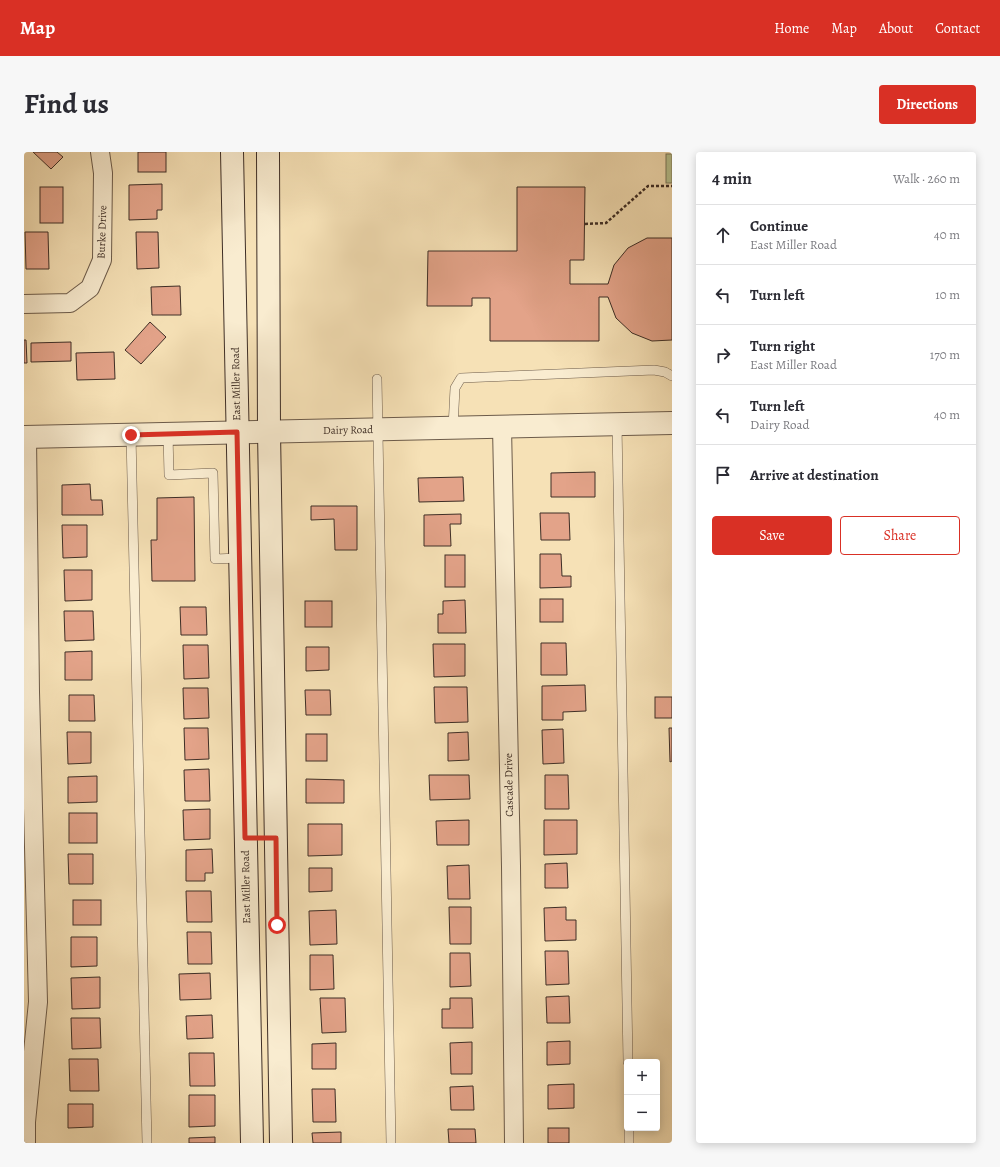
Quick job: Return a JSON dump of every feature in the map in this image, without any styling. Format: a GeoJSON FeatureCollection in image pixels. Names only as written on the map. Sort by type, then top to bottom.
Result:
{"type":"FeatureCollection","features":[{"type":"Feature","properties":{"kind":"main road","name":"East Miller Road"},"geometry":{"type":"LineString","coordinates":[[232,152],[252,1143]]}},
{"type":"Feature","properties":{"kind":"main road"},"geometry":{"type":"LineString","coordinates":[[268,152],[268,432],[281,1143]]}},
{"type":"Feature","properties":{"kind":"main road","name":"Dairy Road"},"geometry":{"type":"LineString","coordinates":[[25,437],[672,423]]}},
{"type":"Feature","properties":{"kind":"main road"},"geometry":{"type":"LineString","coordinates":[[245,838],[276,838]]}},
{"type":"Feature","properties":{"kind":"street","name":"Burke Drive"},"geometry":{"type":"LineString","coordinates":[[24,304],[70,303],[90,288],[102,260],[103,173],[100,152]]}},
{"type":"Feature","properties":{"kind":"street","name":"Cascade Drive"},"geometry":{"type":"LineString","coordinates":[[502,427],[511,858],[514,1143]]}},
{"type":"Feature","properties":{"kind":"street"},"geometry":{"type":"LineString","coordinates":[[25,437],[38,1002],[26,1122],[26,1143]]}},
{"type":"Feature","properties":{"kind":"lane"},"geometry":{"type":"LineString","coordinates":[[453,428],[455,388],[461,378],[654,370],[666,372],[672,376]]}},
{"type":"Feature","properties":{"kind":"lane"},"geometry":{"type":"LineString","coordinates":[[378,380],[391,1143]]}},
{"type":"Feature","properties":{"kind":"lane"},"geometry":{"type":"LineString","coordinates":[[617,424],[628,1059]]}},
{"type":"Feature","properties":{"kind":"lane"},"geometry":{"type":"LineString","coordinates":[[168,434],[169,475],[213,473],[215,559],[239,558]]}},
{"type":"Feature","properties":{"kind":"lane"},"geometry":{"type":"LineString","coordinates":[[131,435],[147,1143]]}},
{"type":"Feature","properties":{"kind":"lane"},"geometry":{"type":"LineString","coordinates":[[629,1131],[629,1143]]}},
{"type":"Feature","properties":{"kind":"path"},"geometry":{"type":"LineString","coordinates":[[585,224],[606,223],[648,186],[672,186]]}},
{"type":"Feature","properties":{"kind":"green space"},"geometry":{"type":"Polygon","coordinates":[[[666,154],[672,154],[672,183],[666,183],[666,154]]]}},
{"type":"Feature","properties":{"kind":"building"},"geometry":{"type":"Polygon","coordinates":[[[33,152],[57,152],[63,157],[51,169],[33,152]]]}},
{"type":"Feature","properties":{"kind":"building"},"geometry":{"type":"Polygon","coordinates":[[[138,152],[166,152],[166,172],[138,172],[138,152]]]}},
{"type":"Feature","properties":{"kind":"building"},"geometry":{"type":"Polygon","coordinates":[[[162,184],[162,210],[157,210],[157,219],[129,220],[129,185],[162,184]]]}},
{"type":"Feature","properties":{"kind":"building"},"geometry":{"type":"Polygon","coordinates":[[[40,187],[63,187],[63,223],[40,223],[40,187]]]}},
{"type":"Feature","properties":{"kind":"building"},"geometry":{"type":"Polygon","coordinates":[[[517,187],[585,187],[584,260],[570,260],[570,284],[608,284],[614,265],[628,248],[647,238],[672,238],[672,340],[652,341],[632,333],[616,318],[608,297],[599,297],[599,341],[490,341],[490,298],[472,298],[472,306],[427,306],[428,251],[517,251],[517,187]]]}},
{"type":"Feature","properties":{"kind":"building"},"geometry":{"type":"Polygon","coordinates":[[[25,232],[48,232],[49,269],[26,269],[25,232]]]}},
{"type":"Feature","properties":{"kind":"building"},"geometry":{"type":"Polygon","coordinates":[[[136,232],[158,232],[159,268],[137,269],[136,232]]]}},
{"type":"Feature","properties":{"kind":"building"},"geometry":{"type":"Polygon","coordinates":[[[180,286],[181,315],[152,315],[151,287],[180,286]]]}},
{"type":"Feature","properties":{"kind":"building"},"geometry":{"type":"Polygon","coordinates":[[[150,322],[166,337],[141,364],[125,350],[150,322]]]}},
{"type":"Feature","properties":{"kind":"building"},"geometry":{"type":"Polygon","coordinates":[[[24,340],[26,340],[27,363],[24,363],[24,340]]]}},
{"type":"Feature","properties":{"kind":"building"},"geometry":{"type":"Polygon","coordinates":[[[71,342],[71,361],[31,362],[31,343],[71,342]]]}},
{"type":"Feature","properties":{"kind":"building"},"geometry":{"type":"Polygon","coordinates":[[[114,352],[115,379],[77,380],[76,353],[114,352]]]}},
{"type":"Feature","properties":{"kind":"building"},"geometry":{"type":"Polygon","coordinates":[[[595,472],[595,497],[551,497],[551,473],[595,472]]]}},
{"type":"Feature","properties":{"kind":"building"},"geometry":{"type":"Polygon","coordinates":[[[463,477],[464,501],[419,502],[418,478],[463,477]]]}},
{"type":"Feature","properties":{"kind":"building"},"geometry":{"type":"Polygon","coordinates":[[[90,484],[91,500],[102,500],[103,515],[62,515],[62,485],[90,484]]]}},
{"type":"Feature","properties":{"kind":"building"},"geometry":{"type":"Polygon","coordinates":[[[194,497],[195,581],[152,581],[151,540],[157,540],[157,498],[194,497]]]}},
{"type":"Feature","properties":{"kind":"building"},"geometry":{"type":"Polygon","coordinates":[[[311,506],[357,506],[357,550],[335,550],[334,519],[311,520],[311,506]]]}},
{"type":"Feature","properties":{"kind":"building"},"geometry":{"type":"Polygon","coordinates":[[[540,513],[569,513],[570,540],[541,540],[540,513]]]}},
{"type":"Feature","properties":{"kind":"building"},"geometry":{"type":"Polygon","coordinates":[[[461,514],[461,524],[450,524],[451,546],[424,546],[424,515],[461,514]]]}},
{"type":"Feature","properties":{"kind":"building"},"geometry":{"type":"Polygon","coordinates":[[[62,525],[87,525],[87,557],[63,558],[62,525]]]}},
{"type":"Feature","properties":{"kind":"building"},"geometry":{"type":"Polygon","coordinates":[[[540,554],[561,554],[562,576],[571,576],[571,587],[540,588],[540,554]]]}},
{"type":"Feature","properties":{"kind":"building"},"geometry":{"type":"Polygon","coordinates":[[[445,555],[465,555],[465,587],[445,587],[445,555]]]}},
{"type":"Feature","properties":{"kind":"building"},"geometry":{"type":"Polygon","coordinates":[[[64,570],[92,570],[92,600],[65,601],[64,570]]]}},
{"type":"Feature","properties":{"kind":"building"},"geometry":{"type":"Polygon","coordinates":[[[540,599],[563,599],[563,622],[540,622],[540,599]]]}},
{"type":"Feature","properties":{"kind":"building"},"geometry":{"type":"Polygon","coordinates":[[[465,600],[466,633],[438,633],[438,614],[443,614],[443,601],[465,600]]]}},
{"type":"Feature","properties":{"kind":"building"},"geometry":{"type":"Polygon","coordinates":[[[305,601],[332,601],[332,627],[305,627],[305,601]]]}},
{"type":"Feature","properties":{"kind":"building"},"geometry":{"type":"Polygon","coordinates":[[[180,607],[206,607],[207,635],[181,635],[180,607]]]}},
{"type":"Feature","properties":{"kind":"building"},"geometry":{"type":"Polygon","coordinates":[[[64,611],[93,611],[94,640],[65,641],[64,611]]]}},
{"type":"Feature","properties":{"kind":"building"},"geometry":{"type":"Polygon","coordinates":[[[541,643],[566,643],[567,675],[541,675],[541,643]]]}},
{"type":"Feature","properties":{"kind":"building"},"geometry":{"type":"Polygon","coordinates":[[[433,644],[465,644],[465,676],[434,677],[433,644]]]}},
{"type":"Feature","properties":{"kind":"building"},"geometry":{"type":"Polygon","coordinates":[[[183,645],[208,645],[209,678],[184,679],[183,645]]]}},
{"type":"Feature","properties":{"kind":"building"},"geometry":{"type":"Polygon","coordinates":[[[306,647],[329,647],[329,670],[306,671],[306,647]]]}},
{"type":"Feature","properties":{"kind":"building"},"geometry":{"type":"Polygon","coordinates":[[[92,651],[92,680],[65,680],[65,652],[92,651]]]}},
{"type":"Feature","properties":{"kind":"building"},"geometry":{"type":"Polygon","coordinates":[[[585,685],[586,711],[563,712],[563,720],[542,720],[542,686],[585,685]]]}},
{"type":"Feature","properties":{"kind":"building"},"geometry":{"type":"Polygon","coordinates":[[[434,687],[467,687],[468,722],[435,723],[434,687]]]}},
{"type":"Feature","properties":{"kind":"building"},"geometry":{"type":"Polygon","coordinates":[[[183,688],[208,688],[209,718],[184,719],[183,688]]]}},
{"type":"Feature","properties":{"kind":"building"},"geometry":{"type":"Polygon","coordinates":[[[305,690],[330,690],[331,715],[306,715],[305,690]]]}},
{"type":"Feature","properties":{"kind":"building"},"geometry":{"type":"Polygon","coordinates":[[[69,695],[94,695],[95,721],[69,721],[69,695]]]}},
{"type":"Feature","properties":{"kind":"building"},"geometry":{"type":"Polygon","coordinates":[[[655,697],[672,697],[672,718],[655,718],[655,697]]]}},
{"type":"Feature","properties":{"kind":"building"},"geometry":{"type":"Polygon","coordinates":[[[184,728],[208,728],[209,759],[185,760],[184,728]]]}},
{"type":"Feature","properties":{"kind":"building"},"geometry":{"type":"Polygon","coordinates":[[[669,728],[672,728],[672,761],[670,762],[669,728]]]}},
{"type":"Feature","properties":{"kind":"building"},"geometry":{"type":"Polygon","coordinates":[[[563,729],[564,763],[543,764],[542,730],[563,729]]]}},
{"type":"Feature","properties":{"kind":"building"},"geometry":{"type":"Polygon","coordinates":[[[67,732],[91,732],[91,763],[68,764],[67,732]]]}},
{"type":"Feature","properties":{"kind":"building"},"geometry":{"type":"Polygon","coordinates":[[[468,732],[469,760],[448,761],[448,733],[468,732]]]}},
{"type":"Feature","properties":{"kind":"building"},"geometry":{"type":"Polygon","coordinates":[[[306,734],[327,734],[327,761],[306,761],[306,734]]]}},
{"type":"Feature","properties":{"kind":"building"},"geometry":{"type":"Polygon","coordinates":[[[209,769],[210,801],[185,801],[184,770],[209,769]]]}},
{"type":"Feature","properties":{"kind":"building"},"geometry":{"type":"Polygon","coordinates":[[[429,775],[469,775],[470,799],[430,800],[429,775]]]}},
{"type":"Feature","properties":{"kind":"building"},"geometry":{"type":"Polygon","coordinates":[[[545,775],[568,775],[569,809],[545,809],[545,775]]]}},
{"type":"Feature","properties":{"kind":"building"},"geometry":{"type":"Polygon","coordinates":[[[97,776],[97,802],[68,803],[68,777],[97,776]]]}},
{"type":"Feature","properties":{"kind":"building"},"geometry":{"type":"Polygon","coordinates":[[[306,779],[344,780],[344,803],[306,803],[306,779]]]}},
{"type":"Feature","properties":{"kind":"building"},"geometry":{"type":"Polygon","coordinates":[[[210,809],[210,839],[184,840],[183,810],[210,809]]]}},
{"type":"Feature","properties":{"kind":"building"},"geometry":{"type":"Polygon","coordinates":[[[69,813],[97,813],[97,843],[69,843],[69,813]]]}},
{"type":"Feature","properties":{"kind":"building"},"geometry":{"type":"Polygon","coordinates":[[[469,820],[469,845],[437,845],[436,821],[469,820]]]}},
{"type":"Feature","properties":{"kind":"building"},"geometry":{"type":"Polygon","coordinates":[[[544,820],[577,820],[577,854],[544,855],[544,820]]]}},
{"type":"Feature","properties":{"kind":"building"},"geometry":{"type":"Polygon","coordinates":[[[308,824],[342,824],[342,855],[308,856],[308,824]]]}},
{"type":"Feature","properties":{"kind":"building"},"geometry":{"type":"Polygon","coordinates":[[[212,849],[213,873],[205,873],[205,881],[186,881],[186,850],[212,849]]]}},
{"type":"Feature","properties":{"kind":"building"},"geometry":{"type":"Polygon","coordinates":[[[68,854],[93,854],[93,884],[69,884],[68,854]]]}},
{"type":"Feature","properties":{"kind":"building"},"geometry":{"type":"Polygon","coordinates":[[[567,863],[568,888],[545,888],[545,864],[567,863]]]}},
{"type":"Feature","properties":{"kind":"building"},"geometry":{"type":"Polygon","coordinates":[[[469,865],[470,899],[448,899],[447,866],[469,865]]]}},
{"type":"Feature","properties":{"kind":"building"},"geometry":{"type":"Polygon","coordinates":[[[309,868],[332,868],[332,891],[309,892],[309,868]]]}},
{"type":"Feature","properties":{"kind":"building"},"geometry":{"type":"Polygon","coordinates":[[[186,891],[211,891],[212,922],[187,922],[186,891]]]}},
{"type":"Feature","properties":{"kind":"building"},"geometry":{"type":"Polygon","coordinates":[[[73,900],[101,900],[101,925],[73,925],[73,900]]]}},
{"type":"Feature","properties":{"kind":"building"},"geometry":{"type":"Polygon","coordinates":[[[449,907],[471,907],[471,944],[450,944],[449,907]]]}},
{"type":"Feature","properties":{"kind":"building"},"geometry":{"type":"Polygon","coordinates":[[[566,907],[566,920],[576,920],[576,940],[545,941],[544,908],[566,907]]]}},
{"type":"Feature","properties":{"kind":"building"},"geometry":{"type":"Polygon","coordinates":[[[336,910],[337,944],[310,945],[309,911],[336,910]]]}},
{"type":"Feature","properties":{"kind":"building"},"geometry":{"type":"Polygon","coordinates":[[[187,932],[211,932],[212,964],[188,964],[187,932]]]}},
{"type":"Feature","properties":{"kind":"building"},"geometry":{"type":"Polygon","coordinates":[[[71,937],[97,937],[97,966],[71,967],[71,937]]]}},
{"type":"Feature","properties":{"kind":"building"},"geometry":{"type":"Polygon","coordinates":[[[545,951],[568,951],[569,984],[546,985],[545,951]]]}},
{"type":"Feature","properties":{"kind":"building"},"geometry":{"type":"Polygon","coordinates":[[[450,953],[470,953],[471,986],[450,987],[450,953]]]}},
{"type":"Feature","properties":{"kind":"building"},"geometry":{"type":"Polygon","coordinates":[[[310,955],[333,955],[334,989],[310,990],[310,955]]]}},
{"type":"Feature","properties":{"kind":"building"},"geometry":{"type":"Polygon","coordinates":[[[210,973],[211,999],[180,1000],[179,974],[210,973]]]}},
{"type":"Feature","properties":{"kind":"building"},"geometry":{"type":"Polygon","coordinates":[[[100,977],[100,1008],[72,1009],[71,978],[100,977]]]}},
{"type":"Feature","properties":{"kind":"building"},"geometry":{"type":"Polygon","coordinates":[[[569,996],[570,1023],[547,1023],[546,997],[569,996]]]}},
{"type":"Feature","properties":{"kind":"building"},"geometry":{"type":"Polygon","coordinates":[[[320,998],[345,998],[346,1032],[322,1033],[320,998]]]}},
{"type":"Feature","properties":{"kind":"building"},"geometry":{"type":"Polygon","coordinates":[[[450,998],[472,998],[473,1028],[442,1028],[442,1009],[450,1009],[450,998]]]}},
{"type":"Feature","properties":{"kind":"building"},"geometry":{"type":"Polygon","coordinates":[[[212,1015],[213,1038],[187,1039],[186,1016],[212,1015]]]}},
{"type":"Feature","properties":{"kind":"building"},"geometry":{"type":"Polygon","coordinates":[[[71,1018],[100,1018],[101,1048],[72,1049],[71,1018]]]}},
{"type":"Feature","properties":{"kind":"building"},"geometry":{"type":"Polygon","coordinates":[[[570,1041],[570,1064],[547,1065],[547,1042],[570,1041]]]}},
{"type":"Feature","properties":{"kind":"building"},"geometry":{"type":"Polygon","coordinates":[[[472,1042],[472,1074],[451,1074],[450,1043],[472,1042]]]}},
{"type":"Feature","properties":{"kind":"building"},"geometry":{"type":"Polygon","coordinates":[[[336,1043],[336,1069],[312,1069],[312,1044],[336,1043]]]}},
{"type":"Feature","properties":{"kind":"building"},"geometry":{"type":"Polygon","coordinates":[[[189,1053],[214,1053],[215,1086],[190,1086],[189,1053]]]}},
{"type":"Feature","properties":{"kind":"building"},"geometry":{"type":"Polygon","coordinates":[[[69,1059],[98,1059],[99,1091],[70,1091],[69,1059]]]}},
{"type":"Feature","properties":{"kind":"building"},"geometry":{"type":"Polygon","coordinates":[[[574,1084],[574,1108],[548,1109],[548,1085],[574,1084]]]}},
{"type":"Feature","properties":{"kind":"building"},"geometry":{"type":"Polygon","coordinates":[[[473,1086],[474,1110],[451,1110],[450,1087],[473,1086]]]}},
{"type":"Feature","properties":{"kind":"building"},"geometry":{"type":"Polygon","coordinates":[[[312,1089],[335,1089],[336,1122],[313,1122],[312,1089]]]}},
{"type":"Feature","properties":{"kind":"building"},"geometry":{"type":"Polygon","coordinates":[[[189,1095],[215,1095],[215,1126],[189,1127],[189,1095]]]}},
{"type":"Feature","properties":{"kind":"building"},"geometry":{"type":"Polygon","coordinates":[[[68,1104],[93,1104],[93,1127],[68,1128],[68,1104]]]}},
{"type":"Feature","properties":{"kind":"building"},"geometry":{"type":"Polygon","coordinates":[[[548,1128],[569,1128],[569,1143],[548,1143],[548,1128]]]}},
{"type":"Feature","properties":{"kind":"building"},"geometry":{"type":"Polygon","coordinates":[[[448,1129],[475,1129],[476,1143],[449,1143],[448,1129]]]}},
{"type":"Feature","properties":{"kind":"building"},"geometry":{"type":"Polygon","coordinates":[[[341,1132],[341,1143],[313,1143],[312,1133],[341,1132]]]}},
{"type":"Feature","properties":{"kind":"building"},"geometry":{"type":"Polygon","coordinates":[[[215,1137],[215,1143],[189,1143],[189,1138],[215,1137]]]}},
{"type":"Feature","properties":{"kind":"route"},"geometry":{"type":"LineString","coordinates":[[131,435],[237,432],[245,838],[276,838],[277,925]]}}]}
